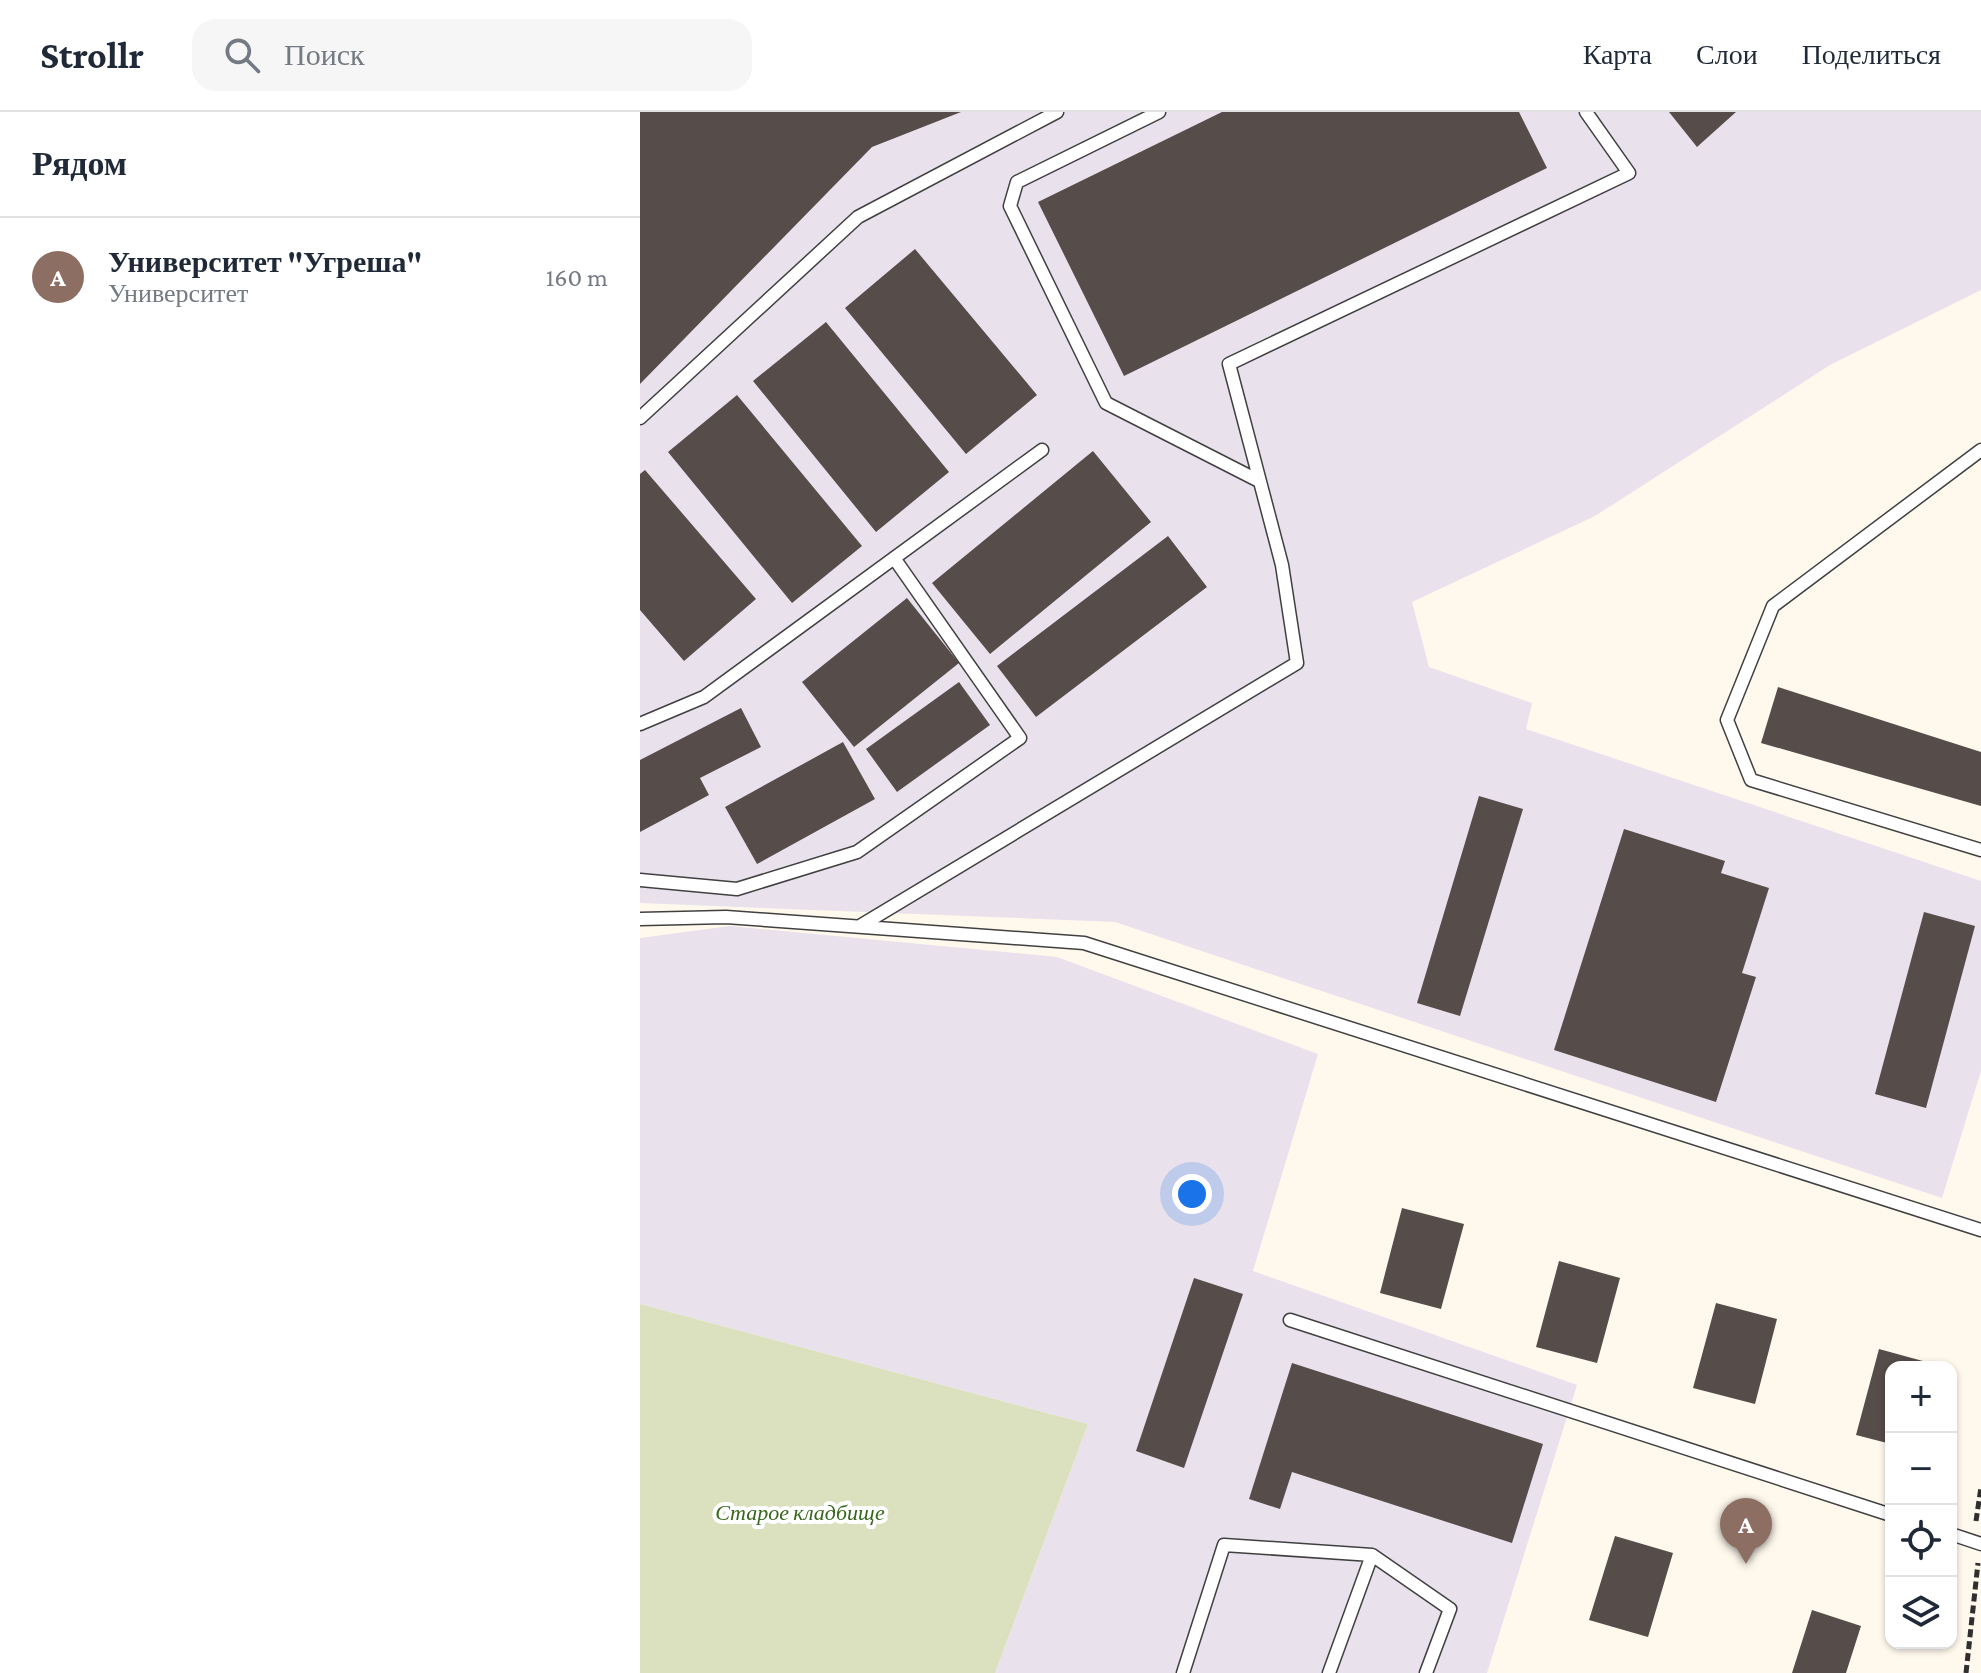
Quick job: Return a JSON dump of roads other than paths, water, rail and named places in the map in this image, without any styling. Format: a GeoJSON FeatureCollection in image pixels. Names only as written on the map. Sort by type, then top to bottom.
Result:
{"type":"FeatureCollection","features":[{"type":"Feature","properties":{"kind":"lane"},"geometry":{"type":"LineString","coordinates":[[640,418],[858,217],[1057,112]]}},
{"type":"Feature","properties":{"kind":"lane"},"geometry":{"type":"LineString","coordinates":[[1159,112],[1017,182],[1010,206],[1106,403],[1259,481]]}},
{"type":"Feature","properties":{"kind":"lane"},"geometry":{"type":"LineString","coordinates":[[860,926],[1297,663],[1282,565],[1229,364],[1629,173],[1586,112]]}},
{"type":"Feature","properties":{"kind":"lane"},"geometry":{"type":"LineString","coordinates":[[640,724],[704,697],[1042,450]]}},
{"type":"Feature","properties":{"kind":"lane"},"geometry":{"type":"LineString","coordinates":[[1981,450],[1773,606],[1727,720],[1751,780],[1981,850]]}},
{"type":"Feature","properties":{"kind":"lane"},"geometry":{"type":"LineString","coordinates":[[640,880],[737,889],[857,852],[1020,738],[894,558]]}},
{"type":"Feature","properties":{"kind":"lane"},"geometry":{"type":"LineString","coordinates":[[640,919],[726,917],[1084,943],[1981,1230]]}},
{"type":"Feature","properties":{"kind":"lane"},"geometry":{"type":"LineString","coordinates":[[1290,1320],[1885,1513]]}},
{"type":"Feature","properties":{"kind":"lane"},"geometry":{"type":"LineString","coordinates":[[1957,1536],[1980,1544]]}},
{"type":"Feature","properties":{"kind":"lane"},"geometry":{"type":"LineString","coordinates":[[1183,1673],[1224,1545],[1372,1555],[1450,1609],[1426,1673]]}},
{"type":"Feature","properties":{"kind":"lane"},"geometry":{"type":"LineString","coordinates":[[1329,1673],[1372,1555]]}},
{"type":"Feature","properties":{"kind":"place","name":"Университет \"Угреша\""},"geometry":{"type":"Point","coordinates":[1746,1564]}},
{"type":"Feature","properties":{"kind":"park label","name":"Старое кладбище"},"geometry":{"type":"Point","coordinates":[800,1512]}}]}
